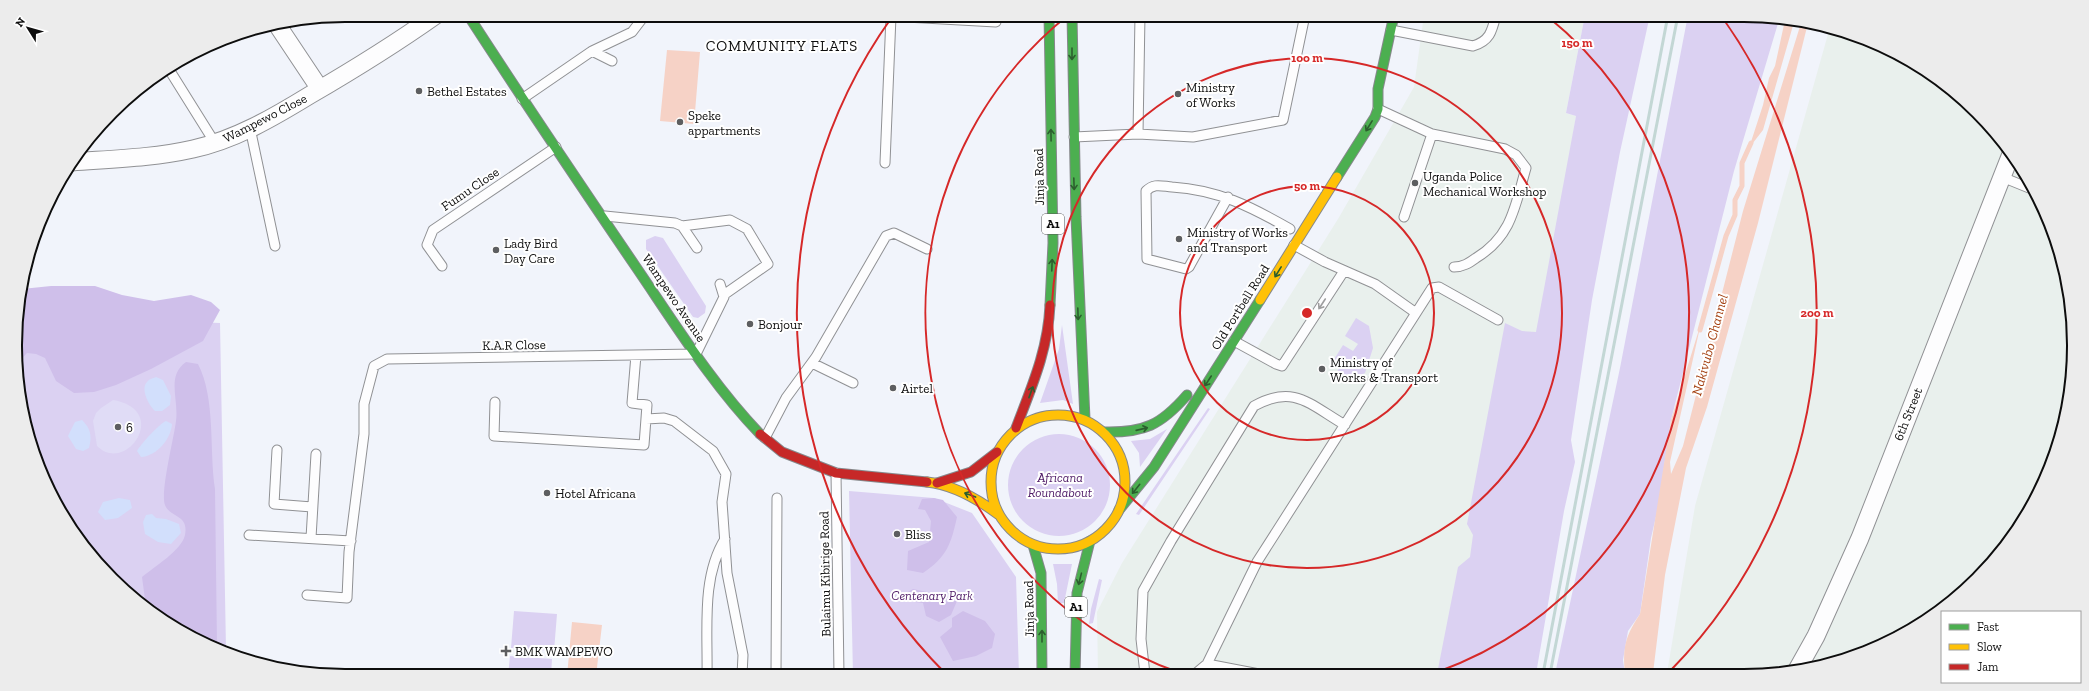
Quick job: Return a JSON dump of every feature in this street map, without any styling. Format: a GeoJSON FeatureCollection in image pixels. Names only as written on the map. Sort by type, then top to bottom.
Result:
{"type":"FeatureCollection","features":[{"type":"Feature","properties":{"kind":"main road","name":"Wampewo Avenue"},"geometry":{"type":"LineString","coordinates":[[472,22],[522,99],[696,354],[742,415],[782,452],[836,473],[937,484]]}},
{"type":"Feature","properties":{"kind":"main road","name":"Jinja Road"},"geometry":{"type":"LineString","coordinates":[[1016,428],[1042,360],[1049,327],[1053,243],[1049,22]]}},
{"type":"Feature","properties":{"kind":"main road","name":"A1"},"geometry":{"type":"LineString","coordinates":[[1072,22],[1072,137],[1079,329],[1085,419]]}},
{"type":"Feature","properties":{"kind":"main road"},"geometry":{"type":"LineString","coordinates":[[1378,109],[1378,89],[1393,22]]}},
{"type":"Feature","properties":{"kind":"main road"},"geometry":{"type":"LineString","coordinates":[[1370,102],[1378,89]]}},
{"type":"Feature","properties":{"kind":"main road","name":"Old Portbell Road"},"geometry":{"type":"LineString","coordinates":[[1119,510],[1154,467],[1378,109]]}},
{"type":"Feature","properties":{"kind":"main road"},"geometry":{"type":"LineString","coordinates":[[1104,432],[1125,432],[1151,427],[1169,416],[1191,388]]}},
{"type":"Feature","properties":{"kind":"main road","name":"A1"},"geometry":{"type":"LineString","coordinates":[[1061,414],[1085,419],[1104,432],[1117,448],[1124,468],[1125,489],[1119,510],[1107,528],[1090,541],[1071,548],[1058,549],[1033,545],[1013,533],[999,515],[991,494],[991,472],[997,452],[1016,428],[1037,417],[1061,414]]}},
{"type":"Feature","properties":{"kind":"main road"},"geometry":{"type":"LineString","coordinates":[[937,484],[971,472],[997,452]]}},
{"type":"Feature","properties":{"kind":"main road"},"geometry":{"type":"LineString","coordinates":[[937,484],[977,498],[999,515]]}},
{"type":"Feature","properties":{"kind":"main road","name":"A1"},"geometry":{"type":"LineString","coordinates":[[1075,669],[1077,593],[1090,541]]}},
{"type":"Feature","properties":{"kind":"main road","name":"Jinja Road"},"geometry":{"type":"LineString","coordinates":[[1033,545],[1041,573],[1042,669]]}},
{"type":"Feature","properties":{"kind":"street","name":"Wampewo Close"},"geometry":{"type":"LineString","coordinates":[[83,158],[156,156],[194,149],[229,138],[320,89],[425,22]]}},
{"type":"Feature","properties":{"kind":"street"},"geometry":{"type":"LineString","coordinates":[[280,29],[320,89]]}},
{"type":"Feature","properties":{"kind":"street","name":"6th Street"},"geometry":{"type":"LineString","coordinates":[[1800,664],[1816,636],[1860,538],[2008,161]]}},
{"type":"Feature","properties":{"kind":"lane"},"geometry":{"type":"LineString","coordinates":[[522,99],[592,51],[632,32],[640,22]]}},
{"type":"Feature","properties":{"kind":"lane"},"geometry":{"type":"LineString","coordinates":[[885,163],[891,22]]}},
{"type":"Feature","properties":{"kind":"lane"},"geometry":{"type":"LineString","coordinates":[[1138,134],[1140,22]]}},
{"type":"Feature","properties":{"kind":"lane"},"geometry":{"type":"LineString","coordinates":[[1072,137],[1138,134],[1193,137],[1283,120],[1304,22]]}},
{"type":"Feature","properties":{"kind":"lane"},"geometry":{"type":"LineString","coordinates":[[1391,30],[1473,46],[1482,43],[1489,37],[1494,22]]}},
{"type":"Feature","properties":{"kind":"lane"},"geometry":{"type":"LineString","coordinates":[[592,51],[612,61]]}},
{"type":"Feature","properties":{"kind":"lane"},"geometry":{"type":"LineString","coordinates":[[171,73],[215,143]]}},
{"type":"Feature","properties":{"kind":"lane"},"geometry":{"type":"LineString","coordinates":[[1378,109],[1432,134],[1505,149],[1516,155],[1526,168],[1510,224],[1491,249],[1461,267],[1454,267]]}},
{"type":"Feature","properties":{"kind":"lane"},"geometry":{"type":"LineString","coordinates":[[250,128],[275,246]]}},
{"type":"Feature","properties":{"kind":"lane"},"geometry":{"type":"LineString","coordinates":[[1404,217],[1432,134]]}},
{"type":"Feature","properties":{"kind":"lane","name":"Fumu Close"},"geometry":{"type":"LineString","coordinates":[[442,266],[427,245],[433,230],[556,147]]}},
{"type":"Feature","properties":{"kind":"lane"},"geometry":{"type":"LineString","coordinates":[[2002,177],[2025,187]]}},
{"type":"Feature","properties":{"kind":"lane"},"geometry":{"type":"LineString","coordinates":[[1228,197],[1189,267],[1186,269],[1147,259],[1145,195],[1146,191],[1153,185],[1197,188],[1228,197],[1290,229]]}},
{"type":"Feature","properties":{"kind":"lane"},"geometry":{"type":"LineString","coordinates":[[603,216],[675,223],[682,226],[730,220],[747,229],[768,264],[725,294],[722,304],[696,354]]}},
{"type":"Feature","properties":{"kind":"lane"},"geometry":{"type":"LineString","coordinates":[[682,226],[697,248]]}},
{"type":"Feature","properties":{"kind":"lane"},"geometry":{"type":"LineString","coordinates":[[766,438],[786,398],[812,363],[886,236],[894,233],[927,249]]}},
{"type":"Feature","properties":{"kind":"lane"},"geometry":{"type":"LineString","coordinates":[[1294,245],[1344,271],[1375,284],[1416,313]]}},
{"type":"Feature","properties":{"kind":"lane"},"geometry":{"type":"LineString","coordinates":[[1234,341],[1282,366],[1344,271]]}},
{"type":"Feature","properties":{"kind":"lane"},"geometry":{"type":"LineString","coordinates":[[720,284],[725,294]]}},
{"type":"Feature","properties":{"kind":"lane"},"geometry":{"type":"LineString","coordinates":[[1201,669],[1207,664],[1257,562],[1432,288],[1438,287],[1498,320]]}},
{"type":"Feature","properties":{"kind":"lane","name":"K.A.R Close"},"geometry":{"type":"LineString","coordinates":[[307,595],[347,598],[351,541],[364,434],[364,404],[374,366],[387,359],[696,354]]}},
{"type":"Feature","properties":{"kind":"lane"},"geometry":{"type":"LineString","coordinates":[[496,402],[494,436],[644,445],[648,405],[632,403],[636,355]]}},
{"type":"Feature","properties":{"kind":"lane"},"geometry":{"type":"LineString","coordinates":[[812,363],[853,384]]}},
{"type":"Feature","properties":{"kind":"lane"},"geometry":{"type":"LineString","coordinates":[[1144,669],[1141,639],[1143,591],[1171,541],[1254,406],[1276,396],[1294,396],[1345,425]]}},
{"type":"Feature","properties":{"kind":"lane"},"geometry":{"type":"LineString","coordinates":[[646,419],[664,418],[674,421],[713,451],[726,474],[722,502],[727,573],[743,655],[742,669]]}},
{"type":"Feature","properties":{"kind":"lane"},"geometry":{"type":"LineString","coordinates":[[277,450],[274,504],[312,507]]}},
{"type":"Feature","properties":{"kind":"lane"},"geometry":{"type":"LineString","coordinates":[[311,538],[316,454]]}},
{"type":"Feature","properties":{"kind":"lane","name":"Bulaimu Kibirige Road"},"geometry":{"type":"LineString","coordinates":[[836,473],[840,669]]}},
{"type":"Feature","properties":{"kind":"lane"},"geometry":{"type":"LineString","coordinates":[[776,498],[776,669]]}},
{"type":"Feature","properties":{"kind":"lane"},"geometry":{"type":"LineString","coordinates":[[248,534],[351,541]]}},
{"type":"Feature","properties":{"kind":"lane"},"geometry":{"type":"LineString","coordinates":[[707,669],[709,578],[716,553],[725,539]]}},
{"type":"Feature","properties":{"kind":"lane"},"geometry":{"type":"LineString","coordinates":[[1207,664],[1234,669]]}},
{"type":"Feature","properties":{"kind":"shaded area"},"geometry":{"type":"Polygon","coordinates":[[[1423,22],[1584,22],[1566,113],[1576,116],[1488,669],[1098,669],[1097,612],[1122,563],[1338,219],[1414,87],[1423,22]]]}},
{"type":"Feature","properties":{"kind":"shaded area"},"geometry":{"type":"Polygon","coordinates":[[[1828,33],[1847,39],[1887,55],[1905,65],[1957,102],[1987,132],[2012,166],[2034,202],[2050,242],[2056,262],[2061,282],[2066,324],[2067,346],[2064,388],[2061,409],[2050,449],[2034,489],[2024,507],[1987,559],[1957,589],[1923,614],[1887,636],[1847,652],[1807,663],[1744,669],[1668,669],[1695,506],[1828,33]]]}},
{"type":"Feature","properties":{"kind":"shaded area"},"geometry":{"type":"Polygon","coordinates":[[[51,286],[95,286],[122,295],[154,301],[191,295],[211,302],[220,310],[203,341],[151,369],[116,385],[94,392],[74,393],[56,381],[45,358],[36,354],[27,353],[23,358],[23,324],[27,288],[51,286]]]}},
{"type":"Feature","properties":{"kind":"shaded area"},"geometry":{"type":"Polygon","coordinates":[[[186,362],[198,364],[204,378],[210,408],[215,489],[217,642],[184,626],[145,599],[142,577],[173,552],[183,541],[185,535],[184,523],[167,509],[164,498],[164,489],[176,421],[175,381],[176,374],[186,362]]]}},
{"type":"Feature","properties":{"kind":"shaded area","name":"6"},"geometry":{"type":"Polygon","coordinates":[[[113,400],[130,406],[139,415],[141,427],[138,438],[130,447],[120,452],[108,453],[97,446],[93,421],[96,413],[113,400]]]}},
{"type":"Feature","properties":{"kind":"shaded area"},"geometry":{"type":"Polygon","coordinates":[[[934,498],[943,500],[957,517],[953,535],[943,555],[931,567],[923,573],[907,570],[908,551],[929,542],[931,521],[925,510],[918,509],[922,499],[934,498]]]}},
{"type":"Feature","properties":{"kind":"shaded area"},"geometry":{"type":"Polygon","coordinates":[[[913,589],[927,592],[939,602],[957,601],[951,615],[939,622],[926,616],[923,603],[906,601],[906,593],[913,589]]]}},
{"type":"Feature","properties":{"kind":"shaded area"},"geometry":{"type":"Polygon","coordinates":[[[963,611],[985,621],[995,634],[992,648],[976,656],[953,661],[940,637],[952,627],[952,618],[963,611]]]}},
{"type":"Feature","properties":{"kind":"green space"},"geometry":{"type":"Polygon","coordinates":[[[1584,22],[1648,22],[1620,152],[1592,300],[1571,440],[1575,462],[1564,511],[1537,669],[1438,669],[1458,567],[1470,557],[1473,535],[1467,524],[1505,323],[1522,331],[1536,332],[1576,116],[1566,113],[1584,22]]]}},
{"type":"Feature","properties":{"kind":"green space"},"geometry":{"type":"Polygon","coordinates":[[[1687,22],[1744,22],[1778,24],[1734,171],[1671,420],[1640,614],[1628,631],[1623,660],[1624,669],[1556,669],[1620,368],[1687,22]]]}},
{"type":"Feature","properties":{"kind":"green space"},"geometry":{"type":"Polygon","coordinates":[[[655,236],[663,238],[706,306],[705,313],[698,318],[693,317],[646,249],[646,240],[655,236]]]}},
{"type":"Feature","properties":{"kind":"green space"},"geometry":{"type":"Polygon","coordinates":[[[24,315],[220,323],[226,646],[202,636],[184,626],[132,589],[102,559],[77,525],[55,489],[39,449],[28,409],[22,346],[24,315]]]}},
{"type":"Feature","properties":{"kind":"green space"},"geometry":{"type":"Polygon","coordinates":[[[1356,318],[1369,326],[1373,348],[1365,373],[1351,381],[1333,379],[1341,365],[1333,361],[1343,345],[1353,351],[1358,344],[1345,336],[1356,318]]]}},
{"type":"Feature","properties":{"kind":"green space"},"geometry":{"type":"Polygon","coordinates":[[[1062,325],[1073,404],[1063,400],[1040,403],[1059,349],[1062,325]]]}},
{"type":"Feature","properties":{"kind":"green space"},"geometry":{"type":"Polygon","coordinates":[[[1208,408],[1210,409],[1139,515],[1136,514],[1208,408]]]}},
{"type":"Feature","properties":{"kind":"green space"},"geometry":{"type":"Polygon","coordinates":[[[1167,429],[1140,467],[1139,453],[1131,441],[1150,439],[1167,429]]]}},
{"type":"Feature","properties":{"kind":"green space","name":"Africana Roundabout"},"geometry":{"type":"Polygon","coordinates":[[[1059,434],[1079,438],[1095,449],[1106,465],[1110,485],[1106,505],[1095,521],[1079,532],[1059,536],[1039,532],[1023,521],[1012,505],[1008,485],[1012,465],[1023,449],[1039,438],[1059,434]]]}},
{"type":"Feature","properties":{"kind":"green space","name":"Centenary Park"},"geometry":{"type":"Polygon","coordinates":[[[849,491],[934,498],[972,513],[1016,577],[1019,669],[853,669],[849,491]]]}},
{"type":"Feature","properties":{"kind":"green space"},"geometry":{"type":"Polygon","coordinates":[[[1053,564],[1072,564],[1064,603],[1058,603],[1057,584],[1053,564]]]}},
{"type":"Feature","properties":{"kind":"green space"},"geometry":{"type":"Polygon","coordinates":[[[1099,579],[1102,580],[1093,623],[1089,624],[1091,609],[1099,579]]]}},
{"type":"Feature","properties":{"kind":"green space"},"geometry":{"type":"Polygon","coordinates":[[[514,611],[557,614],[554,651],[511,648],[514,611]]]}},
{"type":"Feature","properties":{"kind":"green space"},"geometry":{"type":"Polygon","coordinates":[[[510,656],[552,659],[551,669],[509,669],[510,656]]]}},
{"type":"Feature","properties":{"kind":"sand"},"geometry":{"type":"Polygon","coordinates":[[[156,377],[163,380],[171,396],[170,405],[162,411],[155,411],[153,409],[146,397],[144,389],[145,385],[150,379],[156,377]]]}},
{"type":"Feature","properties":{"kind":"sand"},"geometry":{"type":"Polygon","coordinates":[[[82,420],[89,430],[90,436],[89,448],[83,451],[76,449],[68,436],[75,422],[82,420]]]}},
{"type":"Feature","properties":{"kind":"sand"},"geometry":{"type":"Polygon","coordinates":[[[166,421],[172,424],[166,441],[152,454],[141,457],[137,451],[139,448],[155,430],[166,421]]]}},
{"type":"Feature","properties":{"kind":"sand"},"geometry":{"type":"Polygon","coordinates":[[[119,498],[130,500],[132,508],[118,518],[105,520],[98,512],[103,502],[119,498]]]}},
{"type":"Feature","properties":{"kind":"sand"},"geometry":{"type":"Polygon","coordinates":[[[152,514],[156,518],[166,519],[179,524],[181,533],[171,544],[158,542],[145,534],[143,522],[146,515],[152,514]]]}},
{"type":"Feature","properties":{"kind":"water"},"geometry":{"type":"Polygon","coordinates":[[[1784,25],[1793,26],[1763,130],[1749,148],[1763,105],[1769,78],[1775,66],[1784,25]]]}},
{"type":"Feature","properties":{"kind":"water","name":"Nakivubo Channel"},"geometry":{"type":"Polygon","coordinates":[[[1800,27],[1807,28],[1758,223],[1707,407],[1686,468],[1665,575],[1653,669],[1624,669],[1626,642],[1631,628],[1640,614],[1671,420],[1701,323],[1670,462],[1671,474],[1683,446],[1743,211],[1800,27]]]}},
{"type":"Feature","properties":{"kind":"water"},"geometry":{"type":"Polygon","coordinates":[[[667,50],[700,52],[694,124],[660,121],[667,50]]]}},
{"type":"Feature","properties":{"kind":"water"},"geometry":{"type":"Polygon","coordinates":[[[572,622],[602,625],[597,669],[568,669],[572,622]]]}},
{"type":"Feature","properties":{"kind":"waterway","name":"Nakivubo Channel"},"geometry":{"type":"LineString","coordinates":[[1700,330],[1726,236],[1735,215],[1735,200],[1742,186],[1742,163],[1751,143]]}},
{"type":"Feature","properties":{"kind":"railway"},"geometry":{"type":"LineString","coordinates":[[1544,669],[1667,22]]}},
{"type":"Feature","properties":{"kind":"railway"},"geometry":{"type":"LineString","coordinates":[[1551,669],[1677,22]]}},
{"type":"Feature","properties":{"kind":"traffic: fast"},"geometry":{"type":"LineString","coordinates":[[473,22],[665,310],[726,395],[760,434]]}},
{"type":"Feature","properties":{"kind":"traffic: fast"},"geometry":{"type":"LineString","coordinates":[[1049,22],[1053,243],[1050,305]]}},
{"type":"Feature","properties":{"kind":"traffic: fast"},"geometry":{"type":"LineString","coordinates":[[1072,22],[1076,217],[1085,419]]}},
{"type":"Feature","properties":{"kind":"traffic: fast"},"geometry":{"type":"LineString","coordinates":[[1337,177],[1375,117],[1378,109],[1378,89],[1392,22]]}},
{"type":"Feature","properties":{"kind":"traffic: fast"},"geometry":{"type":"LineString","coordinates":[[1119,510],[1154,467],[1260,300]]}},
{"type":"Feature","properties":{"kind":"traffic: fast"},"geometry":{"type":"LineString","coordinates":[[1104,432],[1130,431],[1151,425],[1169,414],[1187,395]]}},
{"type":"Feature","properties":{"kind":"traffic: fast"},"geometry":{"type":"LineString","coordinates":[[1075,669],[1077,593],[1090,541]]}},
{"type":"Feature","properties":{"kind":"traffic: fast"},"geometry":{"type":"LineString","coordinates":[[1033,545],[1041,573],[1042,669]]}},
{"type":"Feature","properties":{"kind":"traffic: slow"},"geometry":{"type":"LineString","coordinates":[[1260,300],[1337,177]]}},
{"type":"Feature","properties":{"kind":"traffic: slow"},"geometry":{"type":"LineString","coordinates":[[1065,415],[1090,423],[1110,440],[1120,456],[1124,469],[1125,482],[1124,495],[1120,508],[1114,519],[1100,534],[1084,544],[1071,548],[1051,549],[1026,541],[1006,524],[996,508],[992,495],[991,475],[999,450],[1016,430],[1032,420],[1045,416],[1065,415]]}},
{"type":"Feature","properties":{"kind":"traffic: slow"},"geometry":{"type":"LineString","coordinates":[[927,482],[947,486],[965,494],[999,515]]}},
{"type":"Feature","properties":{"kind":"traffic: jam"},"geometry":{"type":"LineString","coordinates":[[1016,428],[1043,353],[1049,321],[1050,305]]}},
{"type":"Feature","properties":{"kind":"traffic: jam"},"geometry":{"type":"LineString","coordinates":[[760,434],[782,452],[836,473],[927,482]]}},
{"type":"Feature","properties":{"kind":"traffic: jam"},"geometry":{"type":"LineString","coordinates":[[937,483],[971,472],[997,452]]}},
{"type":"Feature","properties":{"kind":"place","name":"Bethel Estates"},"geometry":{"type":"Point","coordinates":[419,91]}},
{"type":"Feature","properties":{"kind":"place","name":"Ministry of Works"},"geometry":{"type":"Point","coordinates":[1178,94]}},
{"type":"Feature","properties":{"kind":"place","name":"Speke appartments"},"geometry":{"type":"Point","coordinates":[680,122]}},
{"type":"Feature","properties":{"kind":"place","name":"Uganda Police Mechanical Workshop"},"geometry":{"type":"Point","coordinates":[1415,183]}},
{"type":"Feature","properties":{"kind":"place","name":"Ministry of Works and Transport"},"geometry":{"type":"Point","coordinates":[1179,239]}},
{"type":"Feature","properties":{"kind":"place","name":"Lady Bird Day Care"},"geometry":{"type":"Point","coordinates":[496,250]}},
{"type":"Feature","properties":{"kind":"place","name":"Bonjour"},"geometry":{"type":"Point","coordinates":[750,324]}},
{"type":"Feature","properties":{"kind":"place","name":"Ministry of Works & Transport"},"geometry":{"type":"Point","coordinates":[1322,369]}},
{"type":"Feature","properties":{"kind":"place","name":"Airtel"},"geometry":{"type":"Point","coordinates":[893,388]}},
{"type":"Feature","properties":{"kind":"place","name":"6"},"geometry":{"type":"Point","coordinates":[118,427]}},
{"type":"Feature","properties":{"kind":"place","name":"Hotel Africana"},"geometry":{"type":"Point","coordinates":[547,493]}},
{"type":"Feature","properties":{"kind":"place","name":"Bliss"},"geometry":{"type":"Point","coordinates":[897,534]}},
{"type":"Feature","properties":{"kind":"place","name":"BMK WAMPEWO"},"geometry":{"type":"Point","coordinates":[506,651]}},
{"type":"Feature","properties":{"kind":"district","name":"COMMUNITY FLATS"},"geometry":{"type":"Point","coordinates":[782,46]}}]}
